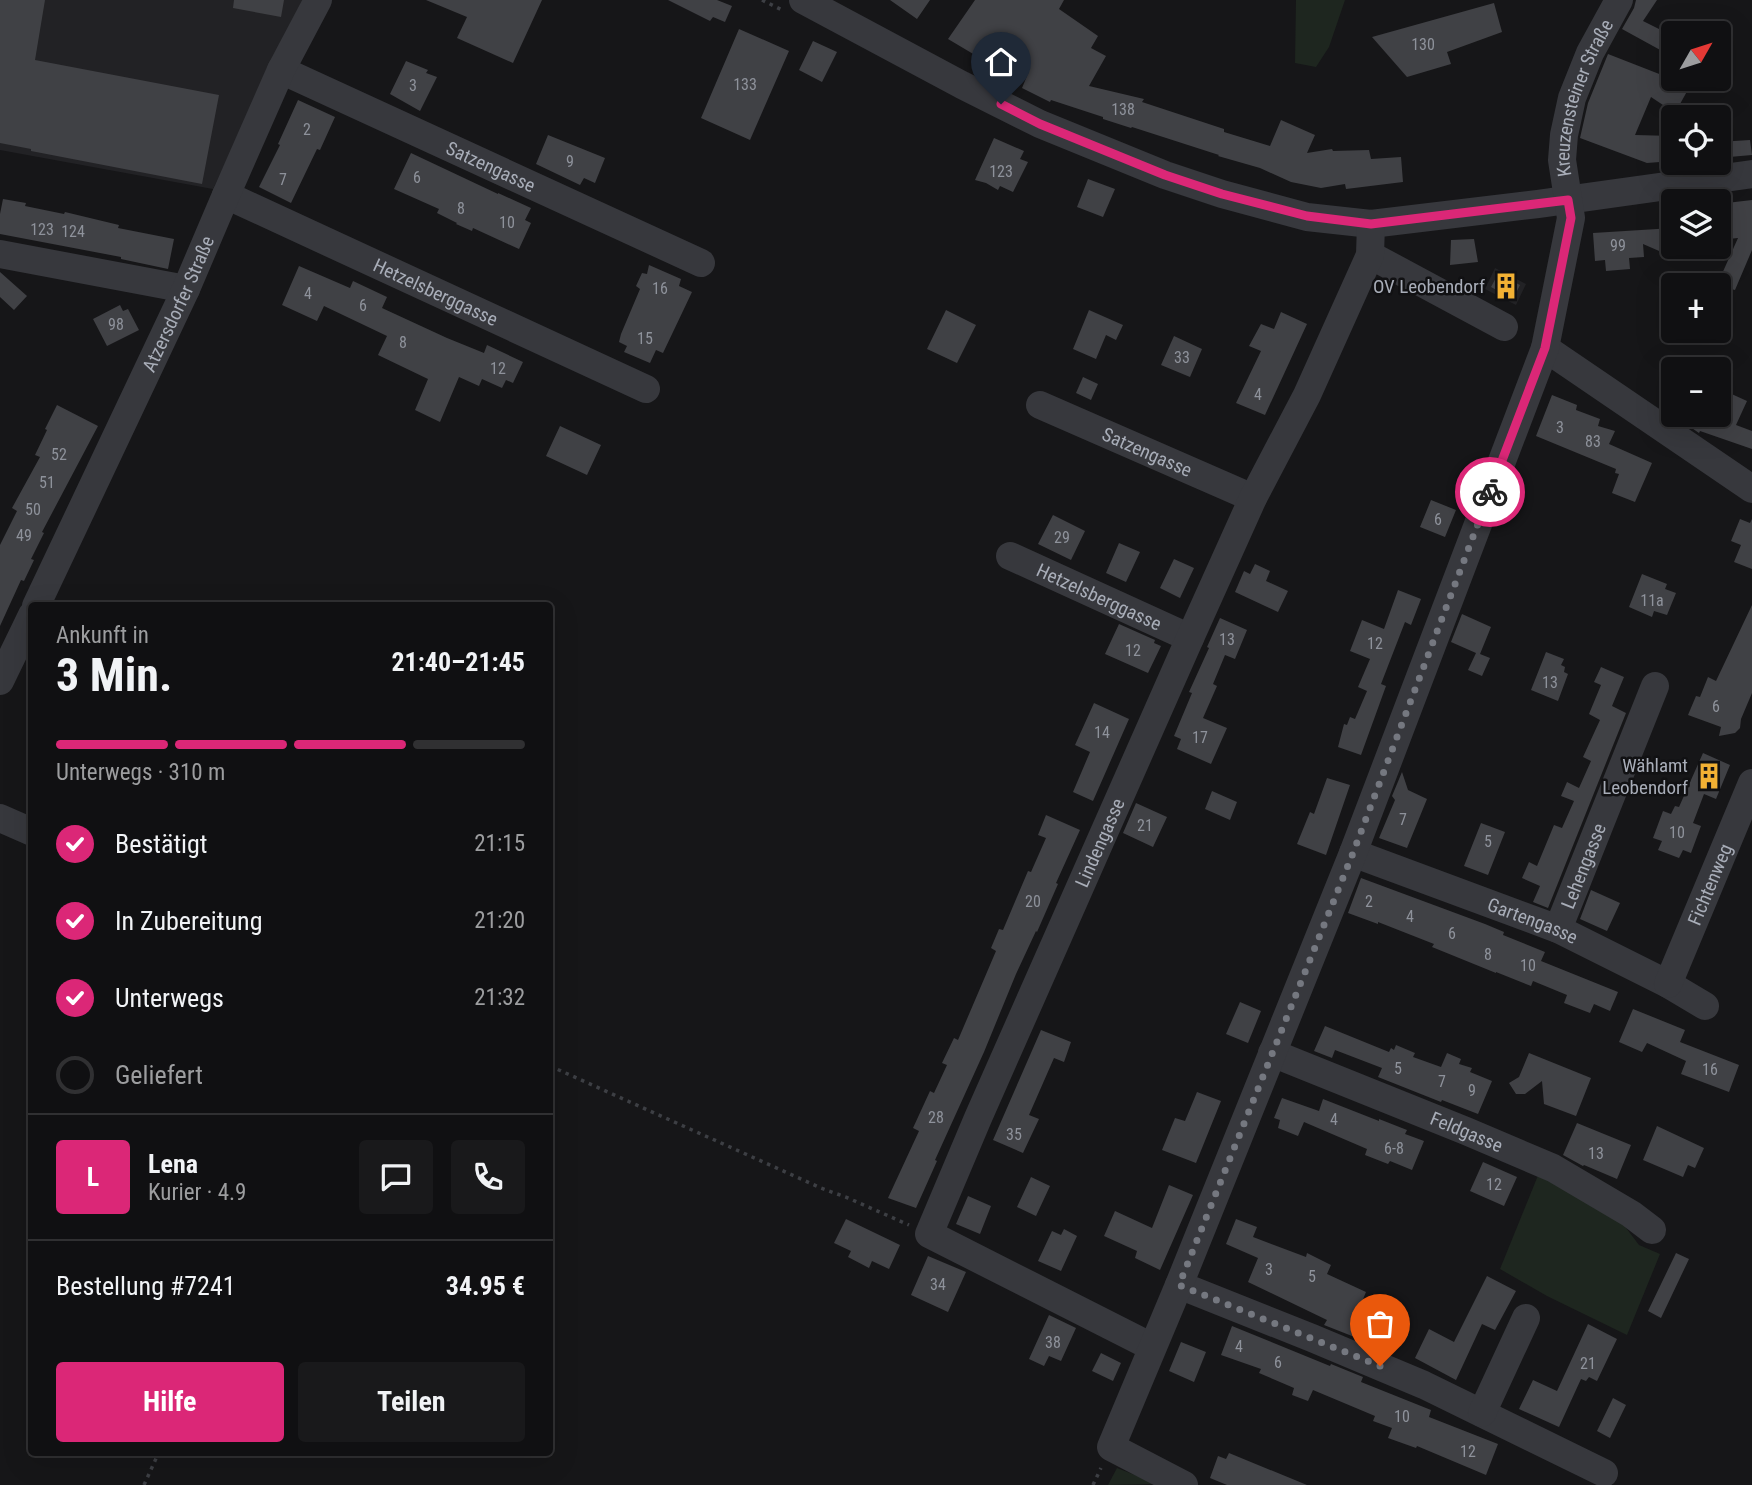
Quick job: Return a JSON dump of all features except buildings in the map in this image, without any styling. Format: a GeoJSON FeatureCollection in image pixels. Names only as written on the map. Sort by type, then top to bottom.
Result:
{"type":"FeatureCollection","features":[{"type":"Feature","properties":{"kind":"street","name":"Atzersdorfer Straße"},"geometry":{"type":"LineString","coordinates":[[38,602],[186,289],[281,70],[318,0]]}},
{"type":"Feature","properties":{"kind":"street"},"geometry":{"type":"LineString","coordinates":[[803,0],[1018,113],[1105,151],[1222,194],[1307,216],[1371,224],[1752,174]]}},
{"type":"Feature","properties":{"kind":"street","name":"Kreuzensteiner Straße"},"geometry":{"type":"LineString","coordinates":[[1184,1485],[1111,1447],[1353,853],[1545,348],[1571,218],[1562,160],[1564,135],[1572,98],[1590,53],[1619,0]]}},
{"type":"Feature","properties":{"kind":"street","name":"Satzengasse"},"geometry":{"type":"LineString","coordinates":[[281,70],[701,262]]}},
{"type":"Feature","properties":{"kind":"street","name":"Hetzelsberggasse"},"geometry":{"type":"LineString","coordinates":[[226,195],[646,389]]}},
{"type":"Feature","properties":{"kind":"street","name":"Lindengasse"},"geometry":{"type":"LineString","coordinates":[[929,1234],[1253,498],[1307,395],[1370,255],[1371,224]]}},
{"type":"Feature","properties":{"kind":"street"},"geometry":{"type":"LineString","coordinates":[[0,254],[186,289]]}},
{"type":"Feature","properties":{"kind":"street"},"geometry":{"type":"LineString","coordinates":[[1370,255],[1504,327]]}},
{"type":"Feature","properties":{"kind":"street"},"geometry":{"type":"LineString","coordinates":[[1545,348],[1752,489]]}},
{"type":"Feature","properties":{"kind":"street","name":"Satzengasse"},"geometry":{"type":"LineString","coordinates":[[1040,405],[1253,498]]}},
{"type":"Feature","properties":{"kind":"street","name":"Hetzelsberggasse"},"geometry":{"type":"LineString","coordinates":[[1010,556],[1190,638]]}},
{"type":"Feature","properties":{"kind":"street"},"geometry":{"type":"LineString","coordinates":[[0,681],[28,623]]}},
{"type":"Feature","properties":{"kind":"street","name":"Lehengasse"},"geometry":{"type":"LineString","coordinates":[[1558,929],[1655,685]]}},
{"type":"Feature","properties":{"kind":"street","name":"Fichtenweg"},"geometry":{"type":"LineString","coordinates":[[1668,984],[1752,783]]}},
{"type":"Feature","properties":{"kind":"street"},"geometry":{"type":"LineString","coordinates":[[0,818],[28,830]]}},
{"type":"Feature","properties":{"kind":"street","name":"Gartengasse"},"geometry":{"type":"LineString","coordinates":[[1353,853],[1558,929],[1668,984],[1705,1006]]}},
{"type":"Feature","properties":{"kind":"street","name":"Feldgasse"},"geometry":{"type":"LineString","coordinates":[[1272,1053],[1466,1130],[1553,1168],[1653,1230]]}},
{"type":"Feature","properties":{"kind":"street"},"geometry":{"type":"LineString","coordinates":[[929,1234],[1152,1347]]}},
{"type":"Feature","properties":{"kind":"street"},"geometry":{"type":"LineString","coordinates":[[1179,1285],[1424,1385],[1604,1474]]}},
{"type":"Feature","properties":{"kind":"street"},"geometry":{"type":"LineString","coordinates":[[1482,1413],[1526,1318]]}},
{"type":"Feature","properties":{"kind":"path"},"geometry":{"type":"LineString","coordinates":[[553,1067],[929,1234]]}},
{"type":"Feature","properties":{"kind":"path"},"geometry":{"type":"LineString","coordinates":[[144,1485],[157,1456]]}},
{"type":"Feature","properties":{"kind":"shaded area"},"geometry":{"type":"Polygon","coordinates":[[[0,0],[304,0],[213,189],[0,150],[0,0]]]}},
{"type":"Feature","properties":{"kind":"shaded area"},"geometry":{"type":"Polygon","coordinates":[[[1296,0],[1345,0],[1329,47],[1316,67],[1295,63],[1296,0]]]}},
{"type":"Feature","properties":{"kind":"shaded area"},"geometry":{"type":"Polygon","coordinates":[[[1495,268],[1526,284],[1516,305],[1485,289],[1495,268]]]}},
{"type":"Feature","properties":{"kind":"shaded area"},"geometry":{"type":"Polygon","coordinates":[[[1539,1173],[1617,1216],[1639,1245],[1660,1254],[1627,1335],[1547,1296],[1500,1269],[1539,1173]]]}},
{"type":"Feature","properties":{"kind":"shaded area"},"geometry":{"type":"Polygon","coordinates":[[[1117,1468],[1158,1484],[1108,1485],[1117,1468]]]}},
{"type":"Feature","properties":{"kind":"way so far"},"geometry":{"type":"LineString","coordinates":[[1380,1366],[1179,1285],[1353,853],[1490,492]]}},
{"type":"Feature","properties":{"kind":"place","name":"OV Leobendorf"},"geometry":{"type":"Point","coordinates":[1506,286]}},
{"type":"Feature","properties":{"kind":"place","name":"Wählamt Leobendorf"},"geometry":{"type":"Point","coordinates":[1709,776]}},
{"type":"Feature","properties":{"kind":"route"},"geometry":{"type":"LineString","coordinates":[[1001,104],[1040,124],[1165,175],[1222,194],[1307,216],[1371,224],[1568,200],[1571,218],[1545,348],[1490,492]]}}]}
